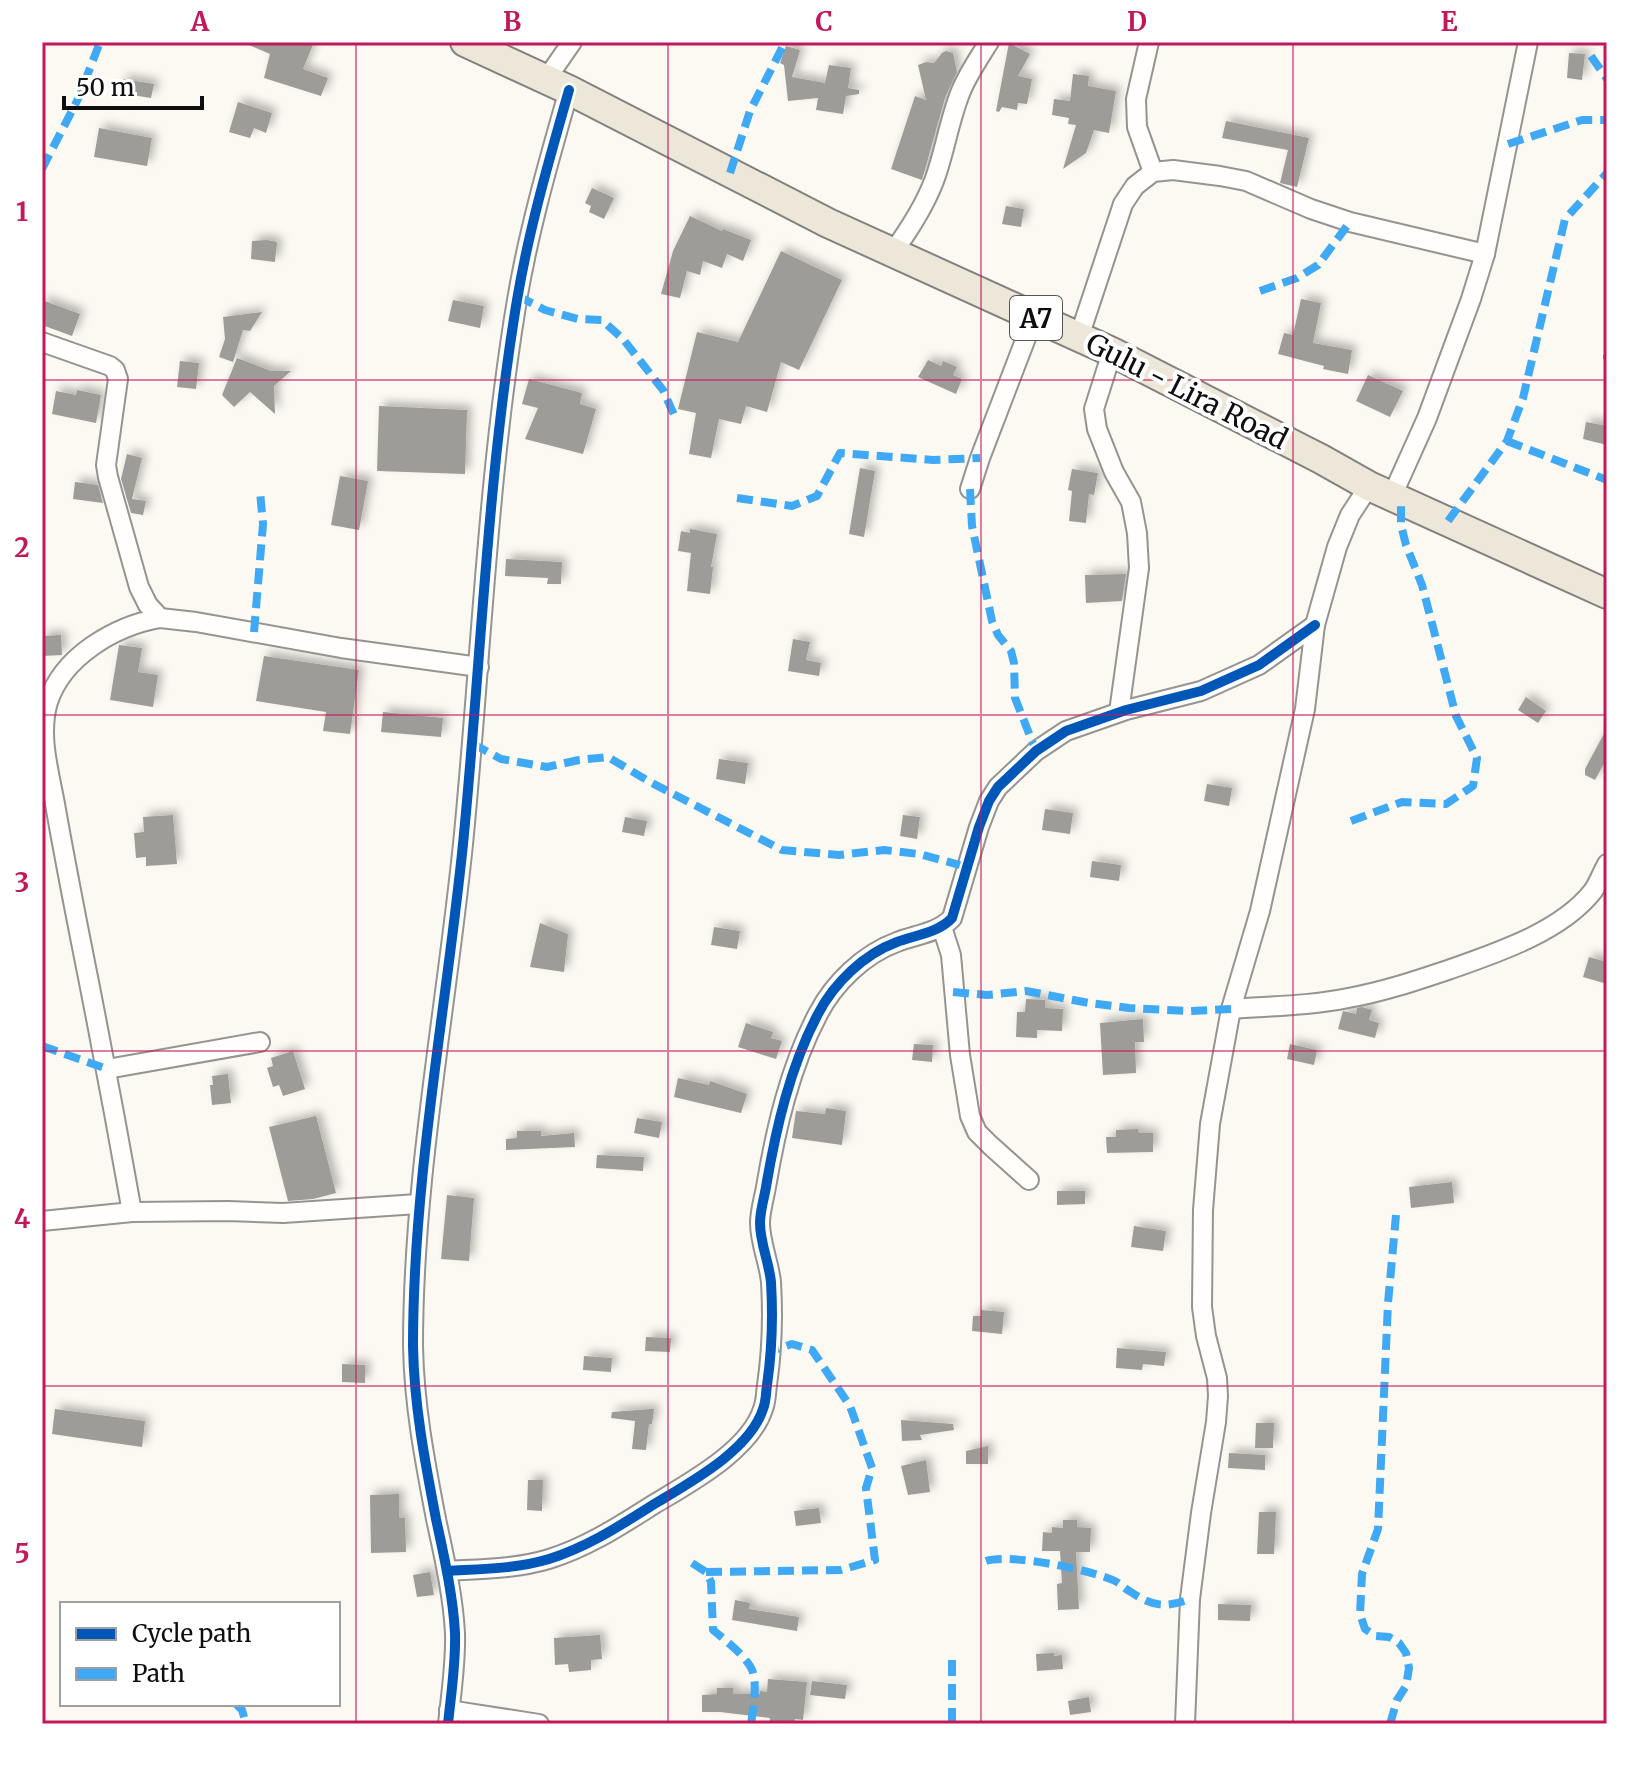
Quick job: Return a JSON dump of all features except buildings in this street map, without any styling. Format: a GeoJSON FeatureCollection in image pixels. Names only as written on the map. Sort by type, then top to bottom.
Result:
{"type":"FeatureCollection","features":[{"type":"Feature","properties":{"kind":"main road","name":"Gulu - Lira Road"},"geometry":{"type":"LineString","coordinates":[[483,46],[828,223],[1112,352],[1381,491],[1607,594]]}},
{"type":"Feature","properties":{"kind":"street"},"geometry":{"type":"LineString","coordinates":[[539,1724],[449,1717],[455,1633],[447,1571],[416,1405],[413,1350],[418,1204],[454,931],[493,486],[518,296],[557,86],[572,42]]}},
{"type":"Feature","properties":{"kind":"street"},"geometry":{"type":"LineString","coordinates":[[893,252],[928,194],[956,101],[989,42]]}},
{"type":"Feature","properties":{"kind":"street"},"geometry":{"type":"LineString","coordinates":[[1149,42],[1136,99],[1137,127],[1153,172]]}},
{"type":"Feature","properties":{"kind":"street"},"geometry":{"type":"LineString","coordinates":[[1185,1724],[1190,1599],[1218,1396],[1202,1307],[1206,1170],[1210,1124],[1231,1009],[1260,911],[1305,709],[1315,625],[1337,547],[1350,515],[1381,491],[1427,418],[1485,254],[1528,42]]}},
{"type":"Feature","properties":{"kind":"street"},"geometry":{"type":"LineString","coordinates":[[1079,337],[1123,204],[1135,186],[1153,172],[1173,170],[1246,181],[1350,222],[1485,254]]}},
{"type":"Feature","properties":{"kind":"street"},"geometry":{"type":"LineString","coordinates":[[970,489],[1034,317]]}},
{"type":"Feature","properties":{"kind":"street"},"geometry":{"type":"LineString","coordinates":[[42,342],[110,366],[117,374],[107,451],[108,477],[136,579],[148,605],[160,618]]}},
{"type":"Feature","properties":{"kind":"street"},"geometry":{"type":"LineString","coordinates":[[1112,352],[1094,409],[1097,429],[1114,472],[1131,502],[1139,568],[1119,712]]}},
{"type":"Feature","properties":{"kind":"street"},"geometry":{"type":"LineString","coordinates":[[132,1212],[45,749],[43,723],[55,685],[64,670],[95,643],[143,621],[160,618],[479,667]]}},
{"type":"Feature","properties":{"kind":"street"},"geometry":{"type":"LineString","coordinates":[[447,1571],[509,1567],[547,1560],[581,1547],[700,1476],[724,1458],[754,1427],[763,1409],[771,1351],[771,1279],[760,1220],[776,1133],[794,1070],[820,1010],[837,986],[871,955],[942,927],[952,918],[989,801],[998,787],[1036,751],[1066,731],[1119,712],[1201,691],[1259,665],[1315,625]]}},
{"type":"Feature","properties":{"kind":"street"},"geometry":{"type":"LineString","coordinates":[[1231,1009],[1346,999],[1400,986],[1478,959],[1528,939],[1563,919],[1593,891],[1607,864]]}},
{"type":"Feature","properties":{"kind":"street"},"geometry":{"type":"LineString","coordinates":[[942,927],[951,955],[960,1055],[970,1116],[977,1132],[1029,1180]]}},
{"type":"Feature","properties":{"kind":"street"},"geometry":{"type":"LineString","coordinates":[[107,1069],[260,1042]]}},
{"type":"Feature","properties":{"kind":"street"},"geometry":{"type":"LineString","coordinates":[[42,1221],[132,1212],[283,1213],[418,1204]]}},
{"type":"Feature","properties":{"kind":"marked path"},"geometry":{"type":"LineString","coordinates":[[42,169],[79,97],[100,42]]}},
{"type":"Feature","properties":{"kind":"marked path"},"geometry":{"type":"LineString","coordinates":[[730,173],[750,111],[785,42]]}},
{"type":"Feature","properties":{"kind":"marked path"},"geometry":{"type":"LineString","coordinates":[[1591,56],[1607,79]]}},
{"type":"Feature","properties":{"kind":"marked path"},"geometry":{"type":"LineString","coordinates":[[1508,144],[1582,120],[1607,120]]}},
{"type":"Feature","properties":{"kind":"marked path"},"geometry":{"type":"LineString","coordinates":[[1448,521],[1507,441],[1523,398],[1565,219],[1607,173]]}},
{"type":"Feature","properties":{"kind":"marked path"},"geometry":{"type":"LineString","coordinates":[[1260,291],[1297,278],[1318,265],[1350,222]]}},
{"type":"Feature","properties":{"kind":"marked path"},"geometry":{"type":"LineString","coordinates":[[518,296],[545,310],[578,319],[602,320],[623,339],[663,390],[675,417]]}},
{"type":"Feature","properties":{"kind":"marked path"},"geometry":{"type":"LineString","coordinates":[[1507,441],[1607,480]]}},
{"type":"Feature","properties":{"kind":"marked path"},"geometry":{"type":"LineString","coordinates":[[737,498],[792,506],[817,496],[840,453],[933,460],[980,458]]}},
{"type":"Feature","properties":{"kind":"marked path"},"geometry":{"type":"LineString","coordinates":[[970,489],[972,526],[992,621],[998,635],[1011,651],[1015,698],[1036,751]]}},
{"type":"Feature","properties":{"kind":"marked path"},"geometry":{"type":"LineString","coordinates":[[254,632],[263,524],[260,492]]}},
{"type":"Feature","properties":{"kind":"marked path"},"geometry":{"type":"LineString","coordinates":[[1351,821],[1402,802],[1446,804],[1473,786],[1477,758],[1456,716],[1422,585],[1406,545],[1401,525],[1401,500]]}},
{"type":"Feature","properties":{"kind":"marked path"},"geometry":{"type":"LineString","coordinates":[[473,744],[501,759],[547,767],[608,757],[782,850],[839,855],[884,850],[919,854],[967,867]]}},
{"type":"Feature","properties":{"kind":"marked path"},"geometry":{"type":"LineString","coordinates":[[953,992],[987,995],[1026,991],[1129,1008],[1189,1011],[1231,1009]]}},
{"type":"Feature","properties":{"kind":"marked path"},"geometry":{"type":"LineString","coordinates":[[42,1046],[107,1069]]}},
{"type":"Feature","properties":{"kind":"marked path"},"geometry":{"type":"LineString","coordinates":[[1390,1724],[1397,1700],[1406,1686],[1409,1668],[1406,1653],[1399,1643],[1389,1637],[1376,1636],[1365,1629],[1360,1614],[1362,1574],[1378,1529],[1388,1303],[1396,1215]]}},
{"type":"Feature","properties":{"kind":"marked path"},"geometry":{"type":"LineString","coordinates":[[706,1572],[841,1570],[875,1560],[866,1488],[872,1468],[850,1406],[812,1350],[792,1344],[771,1351]]}},
{"type":"Feature","properties":{"kind":"marked path"},"geometry":{"type":"LineString","coordinates":[[986,1561],[1013,1559],[1088,1572],[1115,1581],[1153,1603],[1173,1604],[1190,1599]]}},
{"type":"Feature","properties":{"kind":"marked path"},"geometry":{"type":"LineString","coordinates":[[692,1563],[706,1572],[711,1582],[713,1630],[743,1656],[753,1672],[755,1694],[751,1724]]}},
{"type":"Feature","properties":{"kind":"marked path"},"geometry":{"type":"LineString","coordinates":[[952,1659],[952,1724]]}},
{"type":"Feature","properties":{"kind":"marked path"},"geometry":{"type":"LineString","coordinates":[[238,1706],[246,1724]]}},
{"type":"Feature","properties":{"kind":"cycle path"},"geometry":{"type":"LineString","coordinates":[[448,1724],[455,1656],[454,1619],[424,1455],[414,1368],[418,1220],[463,844],[498,435],[527,247],[569,90]]}},
{"type":"Feature","properties":{"kind":"cycle path"},"geometry":{"type":"LineString","coordinates":[[447,1571],[524,1565],[549,1559],[591,1542],[702,1475],[746,1438],[764,1406],[771,1346],[771,1282],[760,1230],[761,1210],[779,1120],[792,1076],[808,1034],[825,1002],[841,981],[873,954],[933,930],[952,918],[989,801],[998,787],[1036,751],[1066,731],[1126,710],[1201,691],[1259,665],[1315,625]]}}]}
